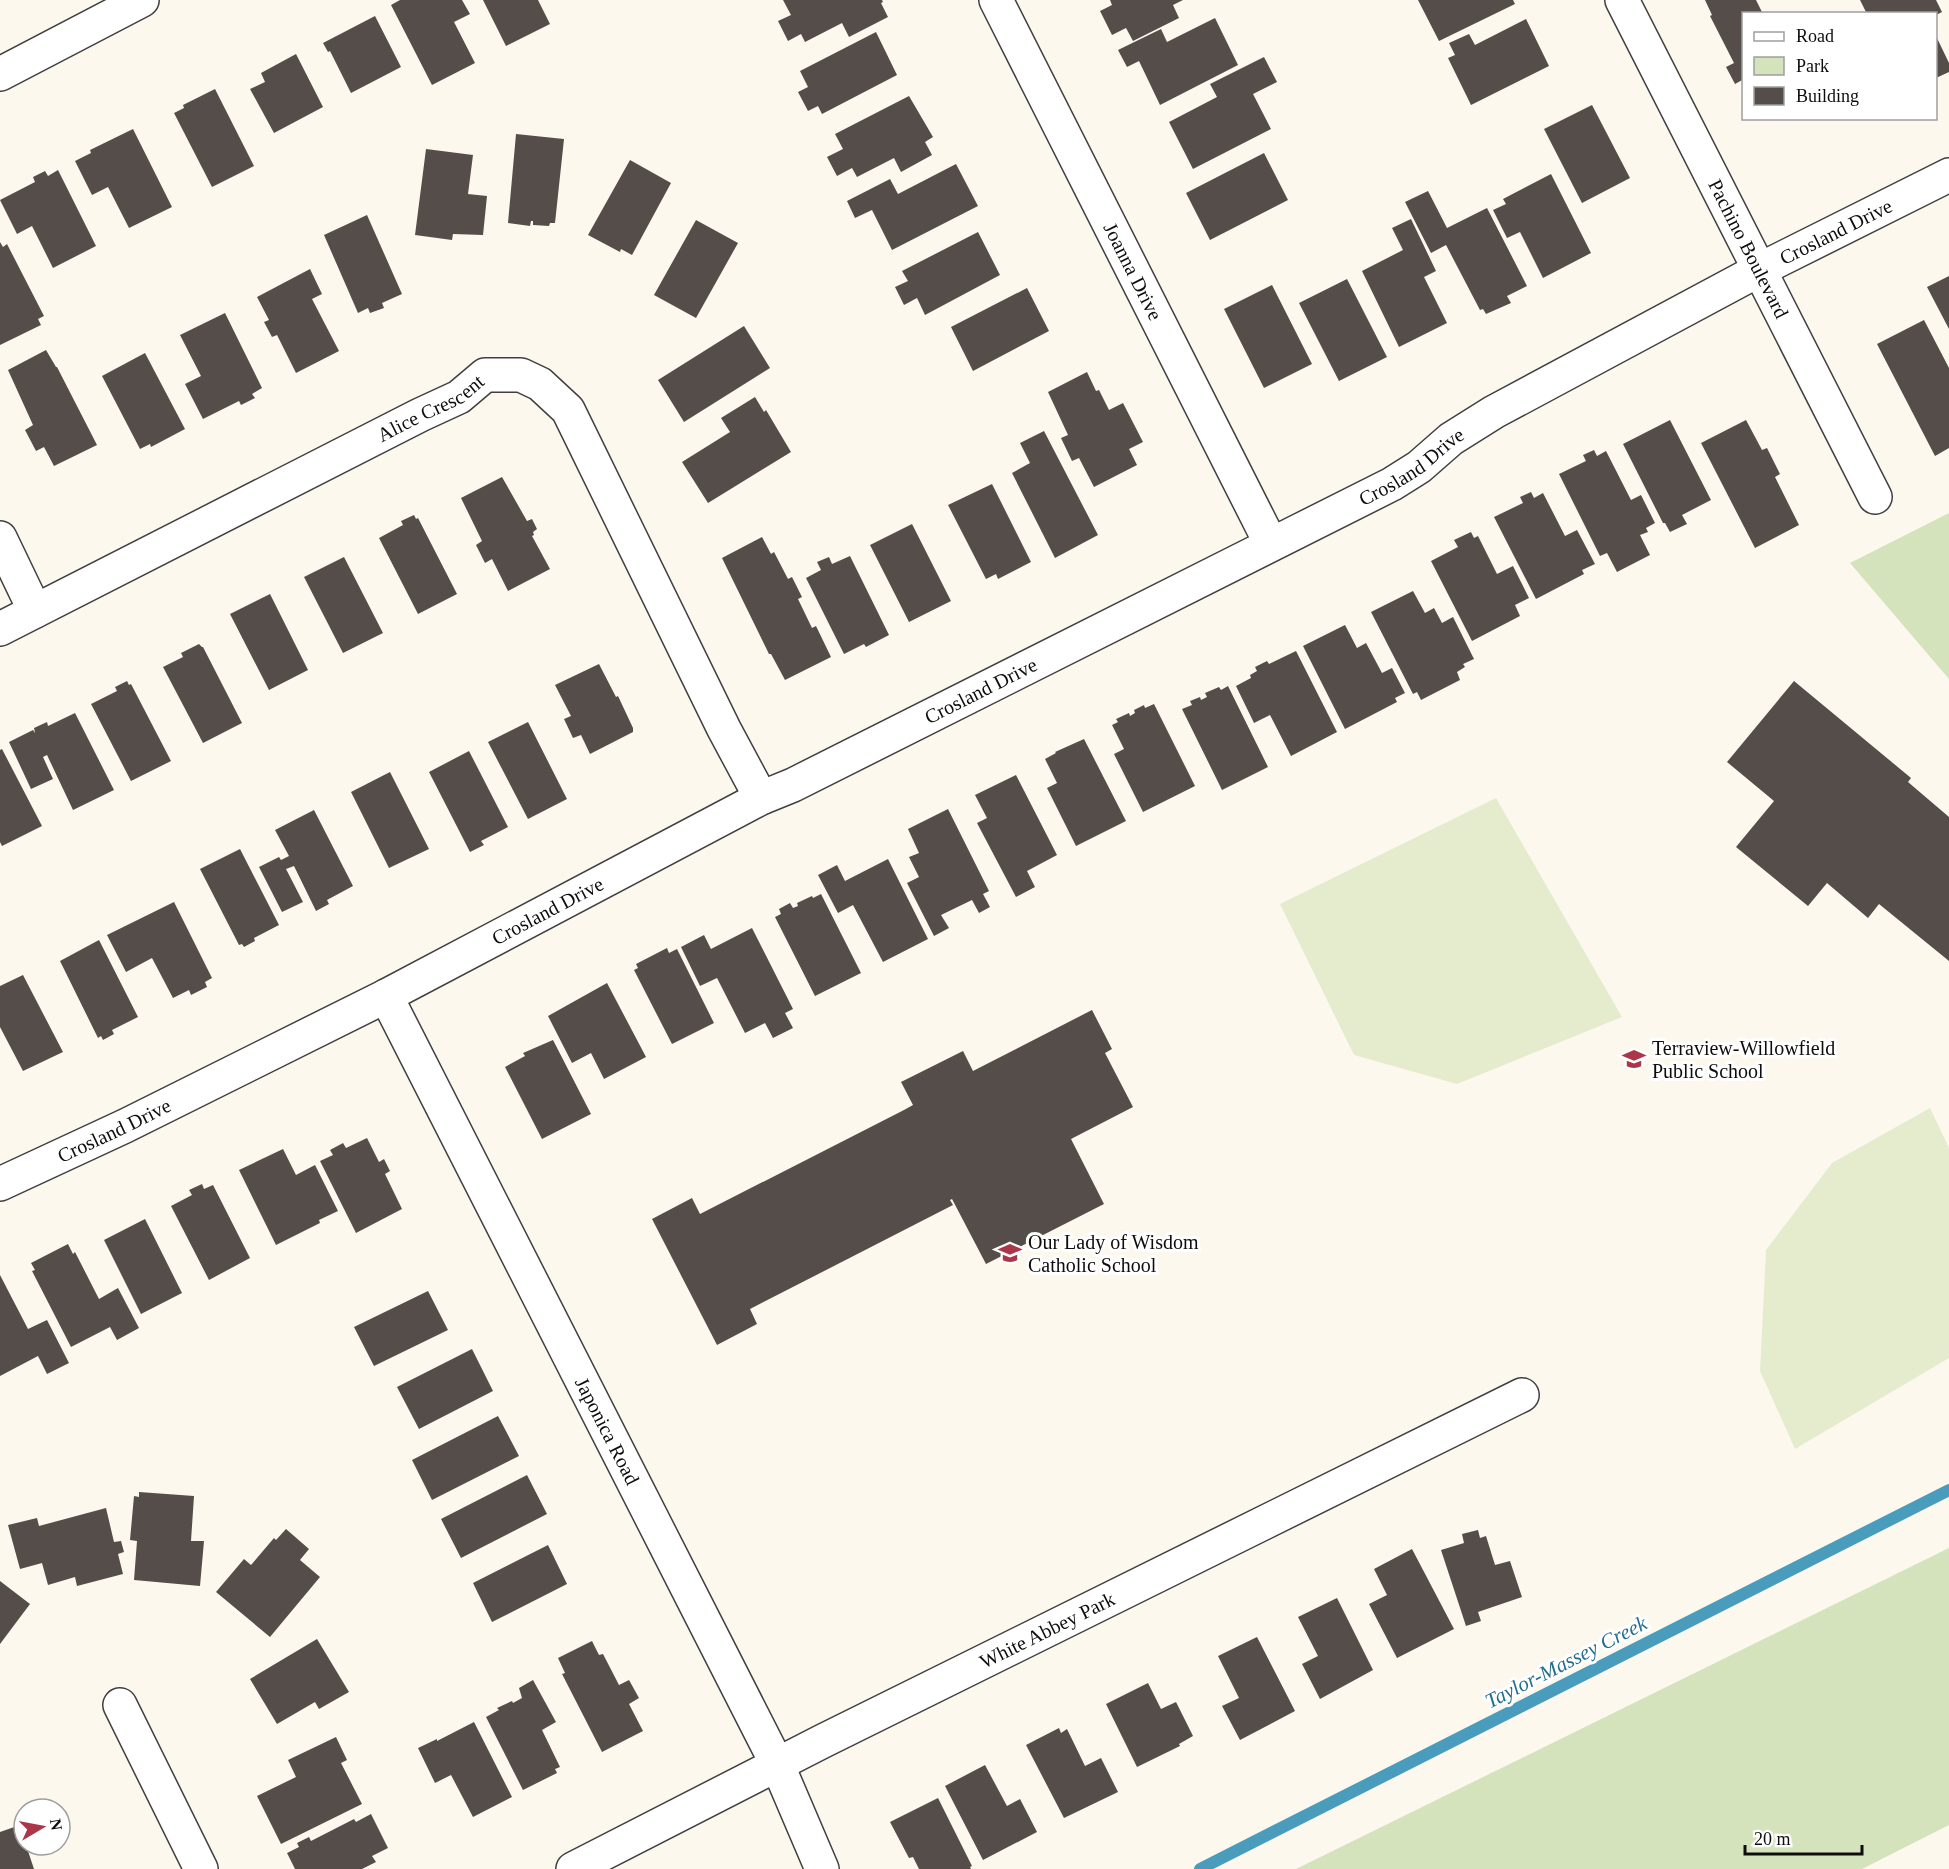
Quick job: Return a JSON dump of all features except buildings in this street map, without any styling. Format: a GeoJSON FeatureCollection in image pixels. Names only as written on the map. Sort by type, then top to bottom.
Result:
{"type":"FeatureCollection","features":[{"type":"Feature","properties":{"kind":"street"},"geometry":{"type":"LineString","coordinates":[[0,74],[142,0]]}},
{"type":"Feature","properties":{"kind":"street","name":"Joanna Drive"},"geometry":{"type":"LineString","coordinates":[[996,0],[1271,544]]}},
{"type":"Feature","properties":{"kind":"street","name":"Pachino Boulevard"},"geometry":{"type":"LineString","coordinates":[[1622,0],[1875,497]]}},
{"type":"Feature","properties":{"kind":"street","name":"Crosland Drive"},"geometry":{"type":"LineString","coordinates":[[0,1184],[125,1126],[386,996],[761,798],[802,781],[1392,483],[1419,467],[1451,439],[1494,411],[1759,270],[1949,175]]}},
{"type":"Feature","properties":{"kind":"street","name":"Alice Crescent"},"geometry":{"type":"LineString","coordinates":[[0,629],[459,397],[485,375],[521,375],[540,384],[568,410],[724,729],[761,798]]}},
{"type":"Feature","properties":{"kind":"street"},"geometry":{"type":"LineString","coordinates":[[0,538],[35,611]]}},
{"type":"Feature","properties":{"kind":"street","name":"Japonica Road"},"geometry":{"type":"LineString","coordinates":[[386,996],[778,1766],[822,1869]]}},
{"type":"Feature","properties":{"kind":"street","name":"White Abbey Park"},"geometry":{"type":"LineString","coordinates":[[573,1869],[823,1741],[1522,1395]]}},
{"type":"Feature","properties":{"kind":"street"},"geometry":{"type":"LineString","coordinates":[[120,1705],[201,1869]]}},
{"type":"Feature","properties":{"kind":"green space"},"geometry":{"type":"Polygon","coordinates":[[[1949,513],[1949,679],[1850,563],[1949,513]]]}},
{"type":"Feature","properties":{"kind":"green space"},"geometry":{"type":"Polygon","coordinates":[[[1496,798],[1622,1017],[1457,1084],[1354,1055],[1280,904],[1496,798]]]}},
{"type":"Feature","properties":{"kind":"green space"},"geometry":{"type":"Polygon","coordinates":[[[1930,1108],[1949,1148],[1949,1358],[1795,1449],[1760,1371],[1766,1250],[1832,1163],[1930,1108]]]}},
{"type":"Feature","properties":{"kind":"green space"},"geometry":{"type":"Polygon","coordinates":[[[1949,1548],[1949,1825],[1862,1869],[1296,1869],[1949,1548]]]}},
{"type":"Feature","properties":{"kind":"waterway","name":"Taylor-Massey Creek"},"geometry":{"type":"LineString","coordinates":[[1200,1869],[1949,1490]]}},
{"type":"Feature","properties":{"kind":"place","name":"Terraview-Willowfield Public School"},"geometry":{"type":"Point","coordinates":[1634,1059]}},
{"type":"Feature","properties":{"kind":"place","name":"Our Lady of Wisdom Catholic School"},"geometry":{"type":"Point","coordinates":[1010,1253]}}]}
